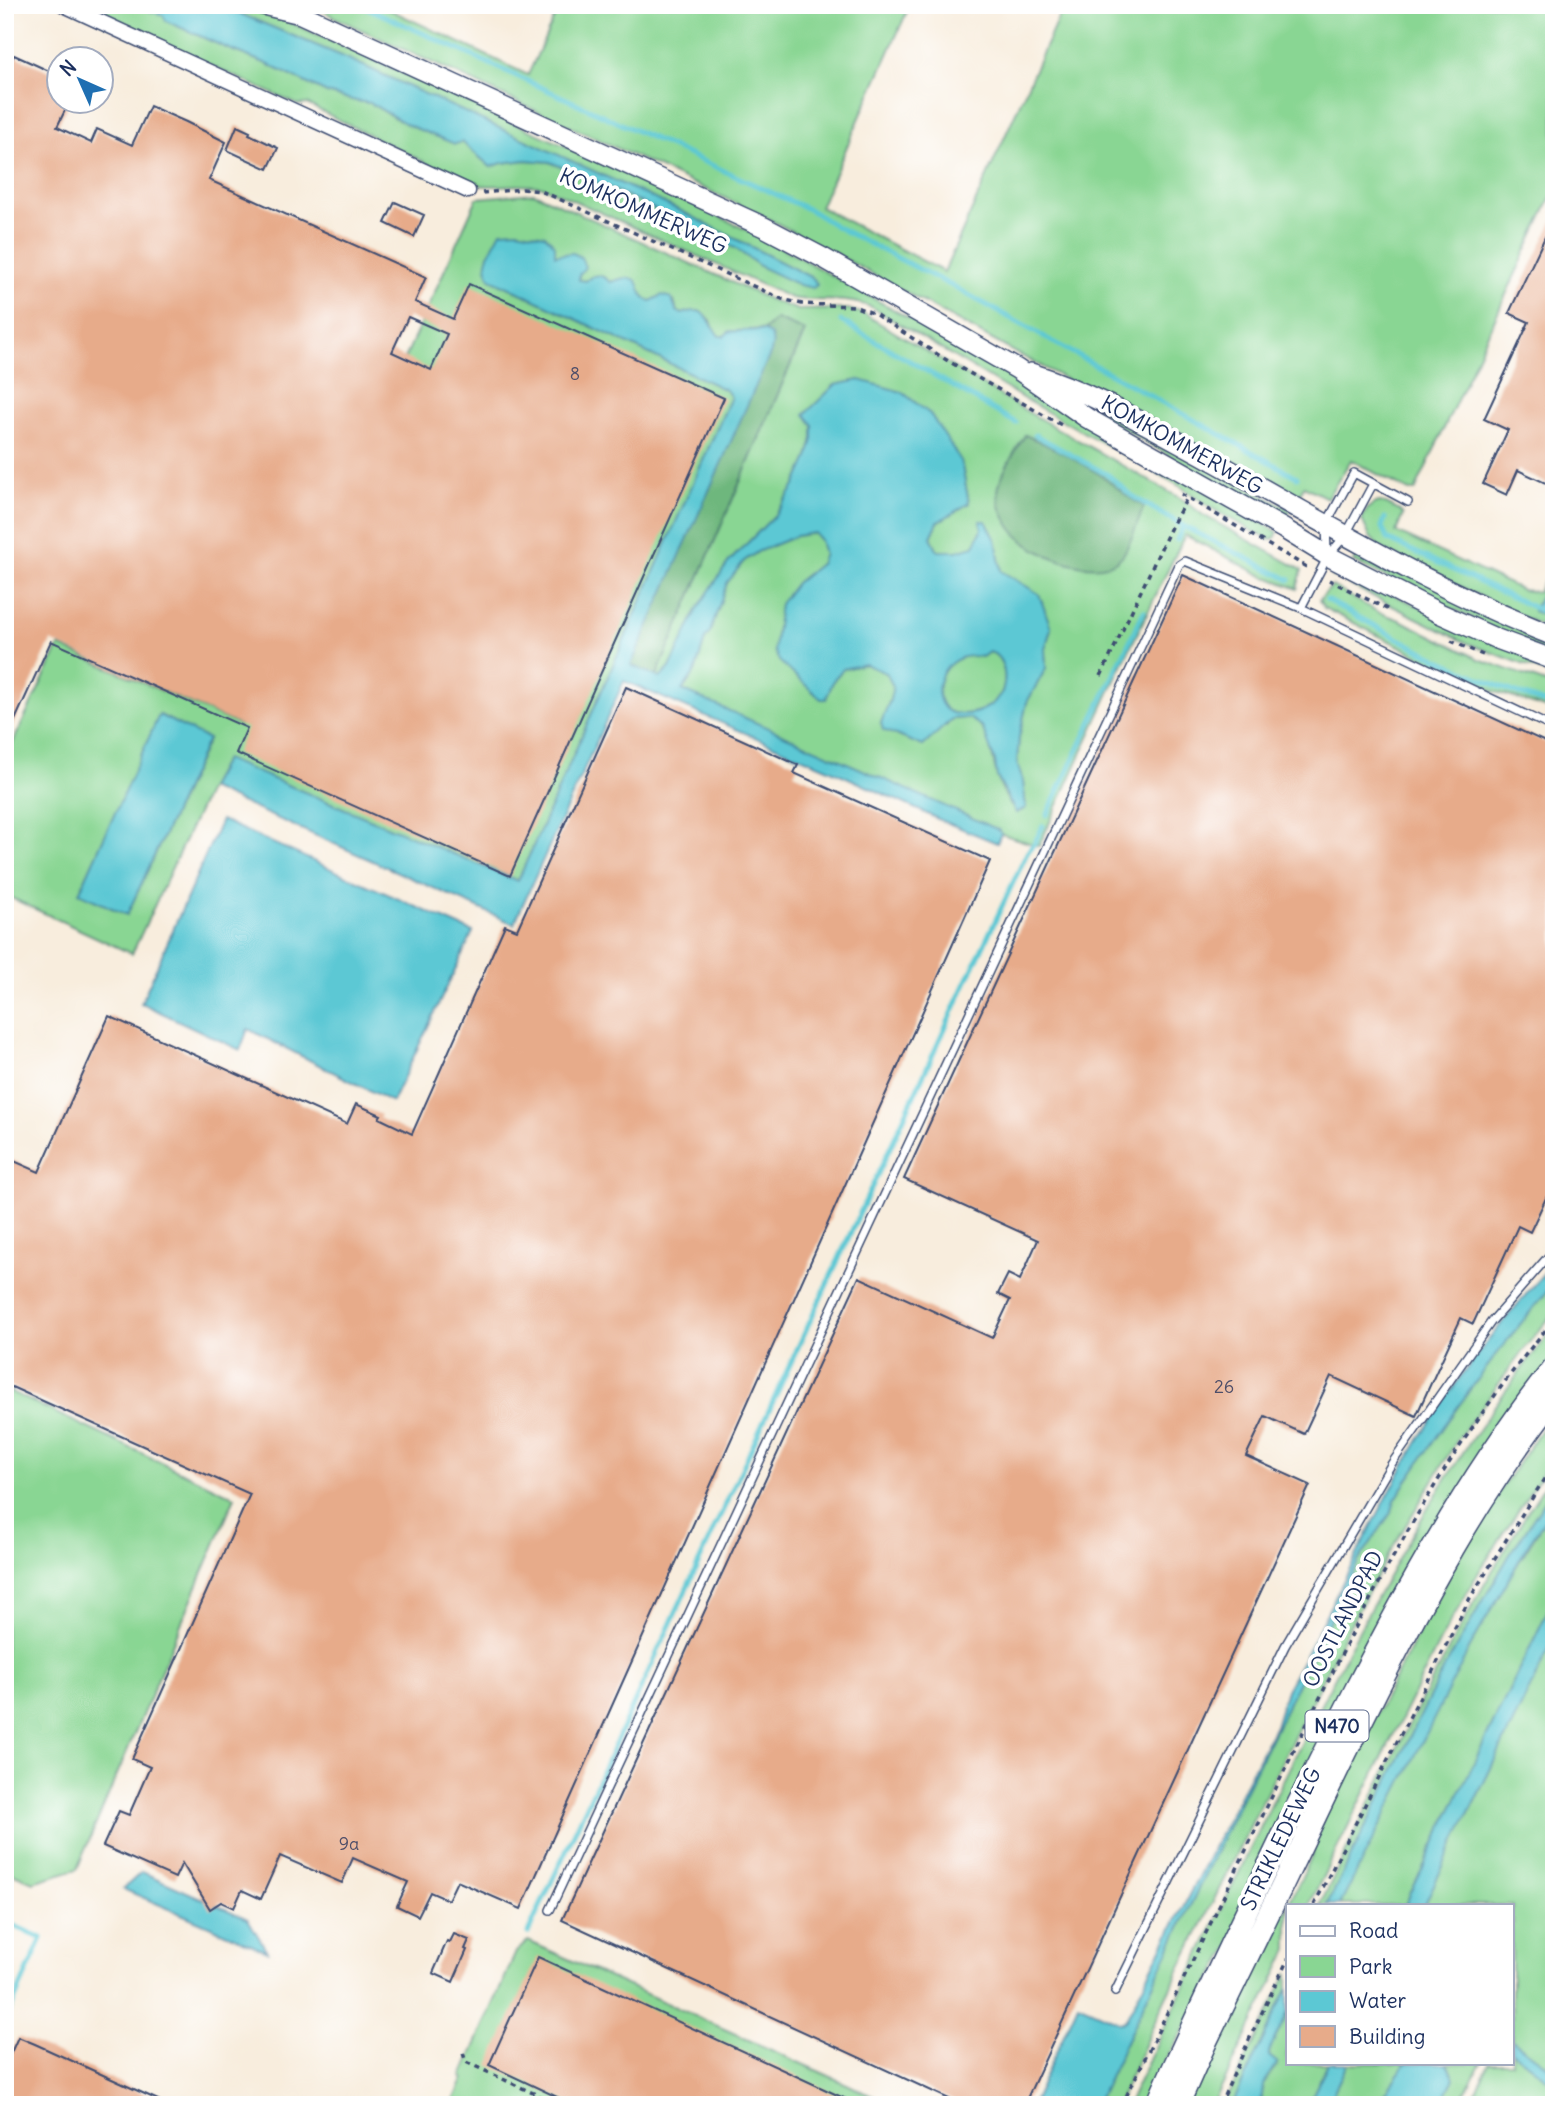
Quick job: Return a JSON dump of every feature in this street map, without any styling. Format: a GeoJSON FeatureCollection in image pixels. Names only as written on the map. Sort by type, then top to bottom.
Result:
{"type":"FeatureCollection","features":[{"type":"Feature","properties":{"kind":"main road","name":"KOMKOMMERWEG"},"geometry":{"type":"LineString","coordinates":[[263,5],[296,10],[764,227],[1017,369],[1087,418],[1272,522],[1323,565],[1497,639],[1554,660]]}},
{"type":"Feature","properties":{"kind":"main road","name":"KOMKOMMERWEG"},"geometry":{"type":"LineString","coordinates":[[1017,369],[1062,383],[1102,401],[1452,592],[1554,636]]}},
{"type":"Feature","properties":{"kind":"main road","name":"STRIKLEDEWEG"},"geometry":{"type":"LineString","coordinates":[[1157,2105],[1231,1941],[1317,1766],[1426,1558],[1489,1456],[1554,1367]]}},
{"type":"Feature","properties":{"kind":"main road","name":"STRIKLEDEWEG"},"geometry":{"type":"LineString","coordinates":[[1178,2105],[1207,2040],[1405,1636],[1441,1569],[1525,1438],[1554,1398]]}},
{"type":"Feature","properties":{"kind":"street"},"geometry":{"type":"LineString","coordinates":[[64,5],[468,191]]}},
{"type":"Feature","properties":{"kind":"lane"},"geometry":{"type":"LineString","coordinates":[[1323,565],[1326,524],[1354,473],[1408,502]]}},
{"type":"Feature","properties":{"kind":"lane"},"geometry":{"type":"LineString","coordinates":[[1301,608],[1323,565],[1345,536],[1373,484]]}},
{"type":"Feature","properties":{"kind":"lane"},"geometry":{"type":"LineString","coordinates":[[550,1910],[1178,565],[1185,561],[1301,608],[1554,728]]}},
{"type":"Feature","properties":{"kind":"lane"},"geometry":{"type":"LineString","coordinates":[[1115,1992],[1285,1646],[1392,1463],[1491,1322],[1554,1250]]}},
{"type":"Feature","properties":{"kind":"path","name":"KOMKOMMERWEG"},"geometry":{"type":"LineString","coordinates":[[468,191],[541,191],[782,299],[802,304],[853,306],[873,313],[948,361],[1067,428]]}},
{"type":"Feature","properties":{"kind":"path","name":"KOMKOMMERWEG"},"geometry":{"type":"LineString","coordinates":[[1175,489],[1187,498],[1323,565],[1397,614]]}},
{"type":"Feature","properties":{"kind":"path"},"geometry":{"type":"LineString","coordinates":[[1101,676],[1187,498]]}},
{"type":"Feature","properties":{"kind":"path"},"geometry":{"type":"LineString","coordinates":[[1444,637],[1489,657]]}},
{"type":"Feature","properties":{"kind":"path","name":"OOSTLANDPAD"},"geometry":{"type":"LineString","coordinates":[[1122,2105],[1350,1636],[1407,1530],[1494,1396],[1554,1320]]}},
{"type":"Feature","properties":{"kind":"path"},"geometry":{"type":"LineString","coordinates":[[1315,1904],[1470,1598],[1554,1463]]}},
{"type":"Feature","properties":{"kind":"path"},"geometry":{"type":"LineString","coordinates":[[1220,2105],[1286,1963]]}},
{"type":"Feature","properties":{"kind":"path"},"geometry":{"type":"LineString","coordinates":[[463,2053],[466,2062],[559,2105]]}},
{"type":"Feature","properties":{"kind":"green space"},"geometry":{"type":"Polygon","coordinates":[[[77,5],[132,7],[164,15],[166,21],[327,93],[370,103],[395,118],[455,144],[462,142],[491,167],[526,160],[550,162],[735,248],[761,267],[814,279],[681,211],[344,57],[219,5],[246,5],[287,21],[690,202],[775,244],[974,354],[1079,419],[1278,532],[1275,538],[1269,540],[871,307],[851,302],[791,298],[544,187],[469,184],[307,104],[298,105],[77,5]]]}},
{"type":"Feature","properties":{"kind":"green space"},"geometry":{"type":"Polygon","coordinates":[[[313,5],[380,5],[528,75],[560,5],[910,5],[820,207],[944,272],[1064,5],[1554,5],[1554,191],[1415,491],[1409,491],[1351,460],[1327,498],[1304,486],[1296,501],[757,213],[313,5]]]}},
{"type":"Feature","properties":{"kind":"green space"},"geometry":{"type":"Polygon","coordinates":[[[534,193],[798,310],[848,309],[864,314],[1028,412],[1185,501],[1203,515],[1302,570],[1297,589],[1265,577],[1185,535],[1039,846],[1001,834],[998,830],[682,691],[695,672],[727,583],[744,561],[759,551],[796,536],[814,533],[820,539],[824,554],[820,564],[796,583],[804,683],[822,699],[826,699],[834,679],[843,669],[865,664],[886,673],[894,686],[881,723],[946,726],[952,719],[965,718],[976,722],[986,735],[998,779],[1017,813],[1026,808],[1023,782],[1017,763],[1019,737],[1027,702],[1046,668],[1045,649],[1051,628],[1001,571],[996,540],[982,529],[975,546],[958,551],[938,551],[931,537],[938,522],[969,503],[961,461],[860,380],[835,385],[806,414],[813,425],[813,439],[808,458],[795,486],[776,514],[728,563],[693,617],[670,668],[660,679],[656,677],[805,331],[776,319],[764,330],[730,331],[719,336],[715,333],[711,320],[699,311],[682,314],[677,311],[674,301],[658,297],[651,302],[641,296],[641,291],[622,279],[610,282],[598,276],[586,281],[579,280],[579,275],[555,255],[491,279],[726,390],[731,397],[518,881],[225,759],[132,954],[5,895],[5,759],[59,646],[240,725],[477,198],[534,193]],[[1025,435],[1005,472],[1144,507],[1090,468],[1025,435]],[[160,715],[79,893],[127,915],[208,740],[160,715]]]}},
{"type":"Feature","properties":{"kind":"green space"},"geometry":{"type":"Polygon","coordinates":[[[776,319],[805,331],[656,677],[631,665],[772,338],[764,330],[776,319]]]}},
{"type":"Feature","properties":{"kind":"green space"},"geometry":{"type":"Polygon","coordinates":[[[1058,389],[1291,510],[1283,523],[1058,389]]]}},
{"type":"Feature","properties":{"kind":"green space"},"geometry":{"type":"Polygon","coordinates":[[[1025,435],[1081,463],[1144,506],[1125,552],[1113,563],[1085,566],[1054,558],[1028,544],[1011,528],[1000,506],[999,487],[1008,464],[1025,435]]]}},
{"type":"Feature","properties":{"kind":"green space"},"geometry":{"type":"Polygon","coordinates":[[[1381,502],[1403,515],[1396,532],[1522,590],[1538,592],[1548,571],[1552,573],[1533,611],[1554,621],[1554,632],[1380,548],[1370,537],[1362,520],[1368,508],[1381,502]]]}},
{"type":"Feature","properties":{"kind":"green space"},"geometry":{"type":"Polygon","coordinates":[[[1361,549],[1554,643],[1554,657],[1354,562],[1361,549]]]}},
{"type":"Feature","properties":{"kind":"green space"},"geometry":{"type":"Polygon","coordinates":[[[1349,575],[1554,666],[1554,676],[1467,643],[1334,577],[1349,575]]]}},
{"type":"Feature","properties":{"kind":"green space"},"geometry":{"type":"Polygon","coordinates":[[[1332,586],[1378,612],[1479,659],[1554,686],[1554,711],[1490,690],[1324,608],[1319,600],[1332,586]]]}},
{"type":"Feature","properties":{"kind":"green space"},"geometry":{"type":"Polygon","coordinates":[[[989,652],[999,659],[1004,672],[1004,686],[998,698],[975,712],[959,714],[948,711],[941,703],[938,693],[944,671],[953,662],[966,657],[982,657],[989,652]]]}},
{"type":"Feature","properties":{"kind":"green space"},"geometry":{"type":"Polygon","coordinates":[[[1554,1283],[1554,1313],[1458,1439],[1394,1545],[1343,1638],[1165,1999],[1117,2105],[1096,2105],[1224,1834],[1359,1560],[1451,1416],[1511,1335],[1554,1283]]]}},
{"type":"Feature","properties":{"kind":"green space"},"geometry":{"type":"Polygon","coordinates":[[[1554,1328],[1554,1360],[1142,2105],[1127,2105],[1276,1795],[1401,1553],[1473,1437],[1554,1328]]]}},
{"type":"Feature","properties":{"kind":"green space"},"geometry":{"type":"Polygon","coordinates":[[[5,1389],[235,1497],[77,1869],[33,1882],[5,1870],[5,1389]]]}},
{"type":"Feature","properties":{"kind":"green space"},"geometry":{"type":"Polygon","coordinates":[[[1554,1410],[1554,1455],[1477,1575],[1441,1639],[1309,1904],[1288,1904],[1311,1858],[1325,1810],[1470,1535],[1554,1410]]]}},
{"type":"Feature","properties":{"kind":"green space"},"geometry":{"type":"Polygon","coordinates":[[[1554,1471],[1554,1487],[1509,1556],[1442,1672],[1327,1904],[1320,1904],[1459,1630],[1554,1471]]]}},
{"type":"Feature","properties":{"kind":"green space"},"geometry":{"type":"Polygon","coordinates":[[[1554,1506],[1554,1598],[1405,1904],[1340,1904],[1467,1652],[1554,1506]]]}},
{"type":"Feature","properties":{"kind":"green space"},"geometry":{"type":"Polygon","coordinates":[[[1554,1639],[1554,2071],[1514,2041],[1514,1904],[1424,1904],[1554,1639]]]}},
{"type":"Feature","properties":{"kind":"green space"},"geometry":{"type":"Polygon","coordinates":[[[1286,1909],[1286,1954],[1213,2105],[1184,2105],[1248,1970],[1286,1909]]]}},
{"type":"Feature","properties":{"kind":"green space"},"geometry":{"type":"Polygon","coordinates":[[[528,1941],[891,2105],[452,2105],[516,1952],[528,1941]]]}},
{"type":"Feature","properties":{"kind":"green space"},"geometry":{"type":"Polygon","coordinates":[[[1286,1976],[1286,1991],[1232,2105],[1224,2105],[1286,1976]]]}},
{"type":"Feature","properties":{"kind":"green space"},"geometry":{"type":"Polygon","coordinates":[[[1286,2016],[1286,2064],[1328,2064],[1308,2105],[1261,2105],[1263,2085],[1277,2066],[1269,2055],[1286,2016]]]}},
{"type":"Feature","properties":{"kind":"green space"},"geometry":{"type":"Polygon","coordinates":[[[1514,2053],[1554,2084],[1554,2105],[1493,2101],[1490,2105],[1469,2105],[1489,2064],[1514,2064],[1514,2053]]]}},
{"type":"Feature","properties":{"kind":"green space"},"geometry":{"type":"Polygon","coordinates":[[[1348,2064],[1405,2064],[1377,2105],[1327,2105],[1348,2064]]]}},
{"type":"Feature","properties":{"kind":"green space"},"geometry":{"type":"Polygon","coordinates":[[[1447,2064],[1480,2064],[1458,2105],[1441,2105],[1454,2078],[1447,2064]]]}},
{"type":"Feature","properties":{"kind":"water"},"geometry":{"type":"Polygon","coordinates":[[[132,5],[219,5],[344,57],[681,211],[814,279],[817,285],[813,288],[799,285],[761,267],[735,248],[550,162],[526,160],[491,167],[462,142],[455,144],[410,126],[370,103],[327,93],[166,21],[163,15],[132,5]]]}},
{"type":"Feature","properties":{"kind":"water"},"geometry":{"type":"Polygon","coordinates":[[[517,230],[545,235],[555,245],[555,255],[573,253],[581,257],[585,267],[579,280],[586,281],[598,276],[610,282],[624,278],[633,279],[639,284],[646,299],[651,301],[662,295],[671,298],[677,311],[682,314],[702,312],[719,336],[730,331],[760,330],[771,336],[771,352],[631,665],[660,678],[670,668],[698,608],[728,563],[776,514],[795,486],[808,458],[813,439],[813,425],[805,414],[835,385],[860,380],[902,392],[930,414],[961,461],[969,503],[938,522],[931,537],[938,551],[957,551],[974,546],[982,529],[980,521],[986,521],[996,540],[1001,571],[1039,594],[1051,628],[1045,649],[1046,668],[1027,702],[1019,737],[1017,763],[1023,782],[1026,808],[1016,813],[997,777],[995,761],[982,727],[969,718],[952,719],[923,746],[883,730],[881,723],[893,686],[886,673],[865,664],[843,669],[834,679],[826,699],[821,699],[779,661],[774,650],[780,604],[796,583],[820,564],[824,554],[820,540],[814,533],[796,536],[759,551],[744,561],[727,583],[695,672],[682,690],[999,830],[1001,834],[997,843],[624,681],[514,924],[209,788],[225,759],[518,881],[731,397],[726,390],[491,279],[487,261],[501,231],[517,230]],[[989,652],[982,657],[966,657],[953,662],[944,671],[938,693],[941,703],[948,711],[959,714],[975,712],[998,698],[1004,686],[1004,672],[995,654],[989,652]]]}},
{"type":"Feature","properties":{"kind":"water"},"geometry":{"type":"Polygon","coordinates":[[[1552,573],[1554,574],[1554,621],[1533,611],[1552,573]]]}},
{"type":"Feature","properties":{"kind":"water"},"geometry":{"type":"Polygon","coordinates":[[[159,715],[208,739],[127,915],[79,893],[159,715]]]}},
{"type":"Feature","properties":{"kind":"water"},"geometry":{"type":"Polygon","coordinates":[[[221,820],[473,932],[392,1102],[248,1029],[240,1050],[141,1003],[221,820]]]}},
{"type":"Feature","properties":{"kind":"water"},"geometry":{"type":"Polygon","coordinates":[[[1554,1263],[1554,1283],[1511,1335],[1451,1416],[1359,1560],[1224,1834],[1096,2105],[1032,2105],[1078,2004],[1121,2023],[1125,2021],[1275,1726],[1286,1690],[1420,1437],[1474,1359],[1554,1263]]]}},
{"type":"Feature","properties":{"kind":"water"},"geometry":{"type":"Polygon","coordinates":[[[1554,1487],[1554,1506],[1529,1543],[1469,1649],[1341,1904],[1327,1904],[1442,1672],[1509,1556],[1554,1487]]]}},
{"type":"Feature","properties":{"kind":"water"},"geometry":{"type":"Polygon","coordinates":[[[1554,1598],[1554,1639],[1424,1904],[1405,1904],[1554,1598]]]}},
{"type":"Feature","properties":{"kind":"water"},"geometry":{"type":"Polygon","coordinates":[[[142,1872],[248,1919],[267,1951],[123,1889],[142,1872]]]}},
{"type":"Feature","properties":{"kind":"water"},"geometry":{"type":"Polygon","coordinates":[[[1286,1991],[1286,2016],[1269,2052],[1269,2056],[1278,2063],[1263,2085],[1261,2105],[1232,2105],[1286,1991]]]}},
{"type":"Feature","properties":{"kind":"water"},"geometry":{"type":"Polygon","coordinates":[[[1514,2041],[1554,2071],[1554,2084],[1514,2053],[1514,2041]]]}},
{"type":"Feature","properties":{"kind":"water"},"geometry":{"type":"Polygon","coordinates":[[[1328,2064],[1348,2064],[1327,2105],[1308,2105],[1328,2064]]]}},
{"type":"Feature","properties":{"kind":"water"},"geometry":{"type":"Polygon","coordinates":[[[1405,2064],[1447,2064],[1454,2078],[1441,2105],[1377,2105],[1405,2064]]]}},
{"type":"Feature","properties":{"kind":"building"},"geometry":{"type":"Polygon","coordinates":[[[14,55],[46,70],[46,116],[62,116],[57,127],[91,143],[97,129],[132,145],[150,106],[186,122],[226,142],[209,180],[426,277],[415,302],[453,319],[469,284],[724,398],[510,876],[236,753],[247,728],[51,641],[5,742],[5,74],[14,55]],[[408,317],[392,352],[431,370],[447,334],[408,317]]]}},
{"type":"Feature","properties":{"kind":"building"},"geometry":{"type":"Polygon","coordinates":[[[237,126],[278,148],[268,169],[227,150],[237,126]]]}},
{"type":"Feature","properties":{"kind":"building"},"geometry":{"type":"Polygon","coordinates":[[[395,202],[424,215],[414,237],[385,223],[395,202]]]}},
{"type":"Feature","properties":{"kind":"building"},"geometry":{"type":"Polygon","coordinates":[[[1554,218],[1554,487],[1518,470],[1507,495],[1483,484],[1508,430],[1484,419],[1529,322],[1509,313],[1554,218]]]}},
{"type":"Feature","properties":{"kind":"building"},"geometry":{"type":"Polygon","coordinates":[[[1183,575],[1554,746],[1554,1181],[1530,1232],[1518,1226],[1473,1324],[1461,1318],[1416,1416],[1331,1376],[1304,1434],[1265,1416],[1246,1456],[1310,1485],[1024,2105],[962,2105],[562,1920],[859,1277],[992,1338],[1010,1300],[998,1294],[1008,1274],[1020,1280],[1038,1240],[904,1179],[1183,575]]]}},
{"type":"Feature","properties":{"kind":"building"},"geometry":{"type":"Polygon","coordinates":[[[626,687],[798,765],[794,773],[990,861],[521,1909],[457,1881],[448,1900],[430,1892],[418,1916],[397,1906],[408,1882],[353,1858],[342,1883],[280,1856],[261,1899],[242,1890],[234,1908],[221,1902],[210,1909],[182,1863],[175,1878],[103,1846],[119,1811],[129,1815],[150,1767],[132,1759],[250,1494],[5,1384],[5,1157],[39,1172],[109,1016],[347,1124],[356,1104],[381,1115],[379,1118],[412,1134],[505,925],[517,930],[626,687]]]}},
{"type":"Feature","properties":{"kind":"building"},"geometry":{"type":"Polygon","coordinates":[[[454,1934],[469,1940],[453,1982],[433,1973],[447,1941],[450,1942],[454,1934]]]}},
{"type":"Feature","properties":{"kind":"building"},"geometry":{"type":"Polygon","coordinates":[[[538,1957],[859,2105],[574,2105],[489,2065],[538,1957]]]}},
{"type":"Feature","properties":{"kind":"building"},"geometry":{"type":"Polygon","coordinates":[[[18,2037],[169,2105],[5,2105],[5,2066],[18,2037]]]}},
{"type":"Feature","properties":{"kind":"waterway"},"geometry":{"type":"LineString","coordinates":[[361,5],[810,210],[1297,477]]}},
{"type":"Feature","properties":{"kind":"waterway"},"geometry":{"type":"LineString","coordinates":[[841,321],[1016,423]]}},
{"type":"Feature","properties":{"kind":"waterway"},"geometry":{"type":"LineString","coordinates":[[1035,435],[1108,475],[1132,496],[1183,526],[1290,580]]}},
{"type":"Feature","properties":{"kind":"waterway"},"geometry":{"type":"LineString","coordinates":[[1385,518],[1382,527],[1387,539],[1539,610],[1554,603]]}},
{"type":"Feature","properties":{"kind":"waterway"},"geometry":{"type":"LineString","coordinates":[[1177,540],[1183,526]]}},
{"type":"Feature","properties":{"kind":"waterway"},"geometry":{"type":"LineString","coordinates":[[1327,600],[1466,672],[1554,706]]}},
{"type":"Feature","properties":{"kind":"waterway"},"geometry":{"type":"LineString","coordinates":[[1047,815],[1144,611]]}},
{"type":"Feature","properties":{"kind":"waterway"},"geometry":{"type":"LineString","coordinates":[[528,1933],[965,985],[1027,853],[1043,826]]}},
{"type":"Feature","properties":{"kind":"waterway"},"geometry":{"type":"LineString","coordinates":[[5,1922],[42,1938],[7,2017]]}}]}
